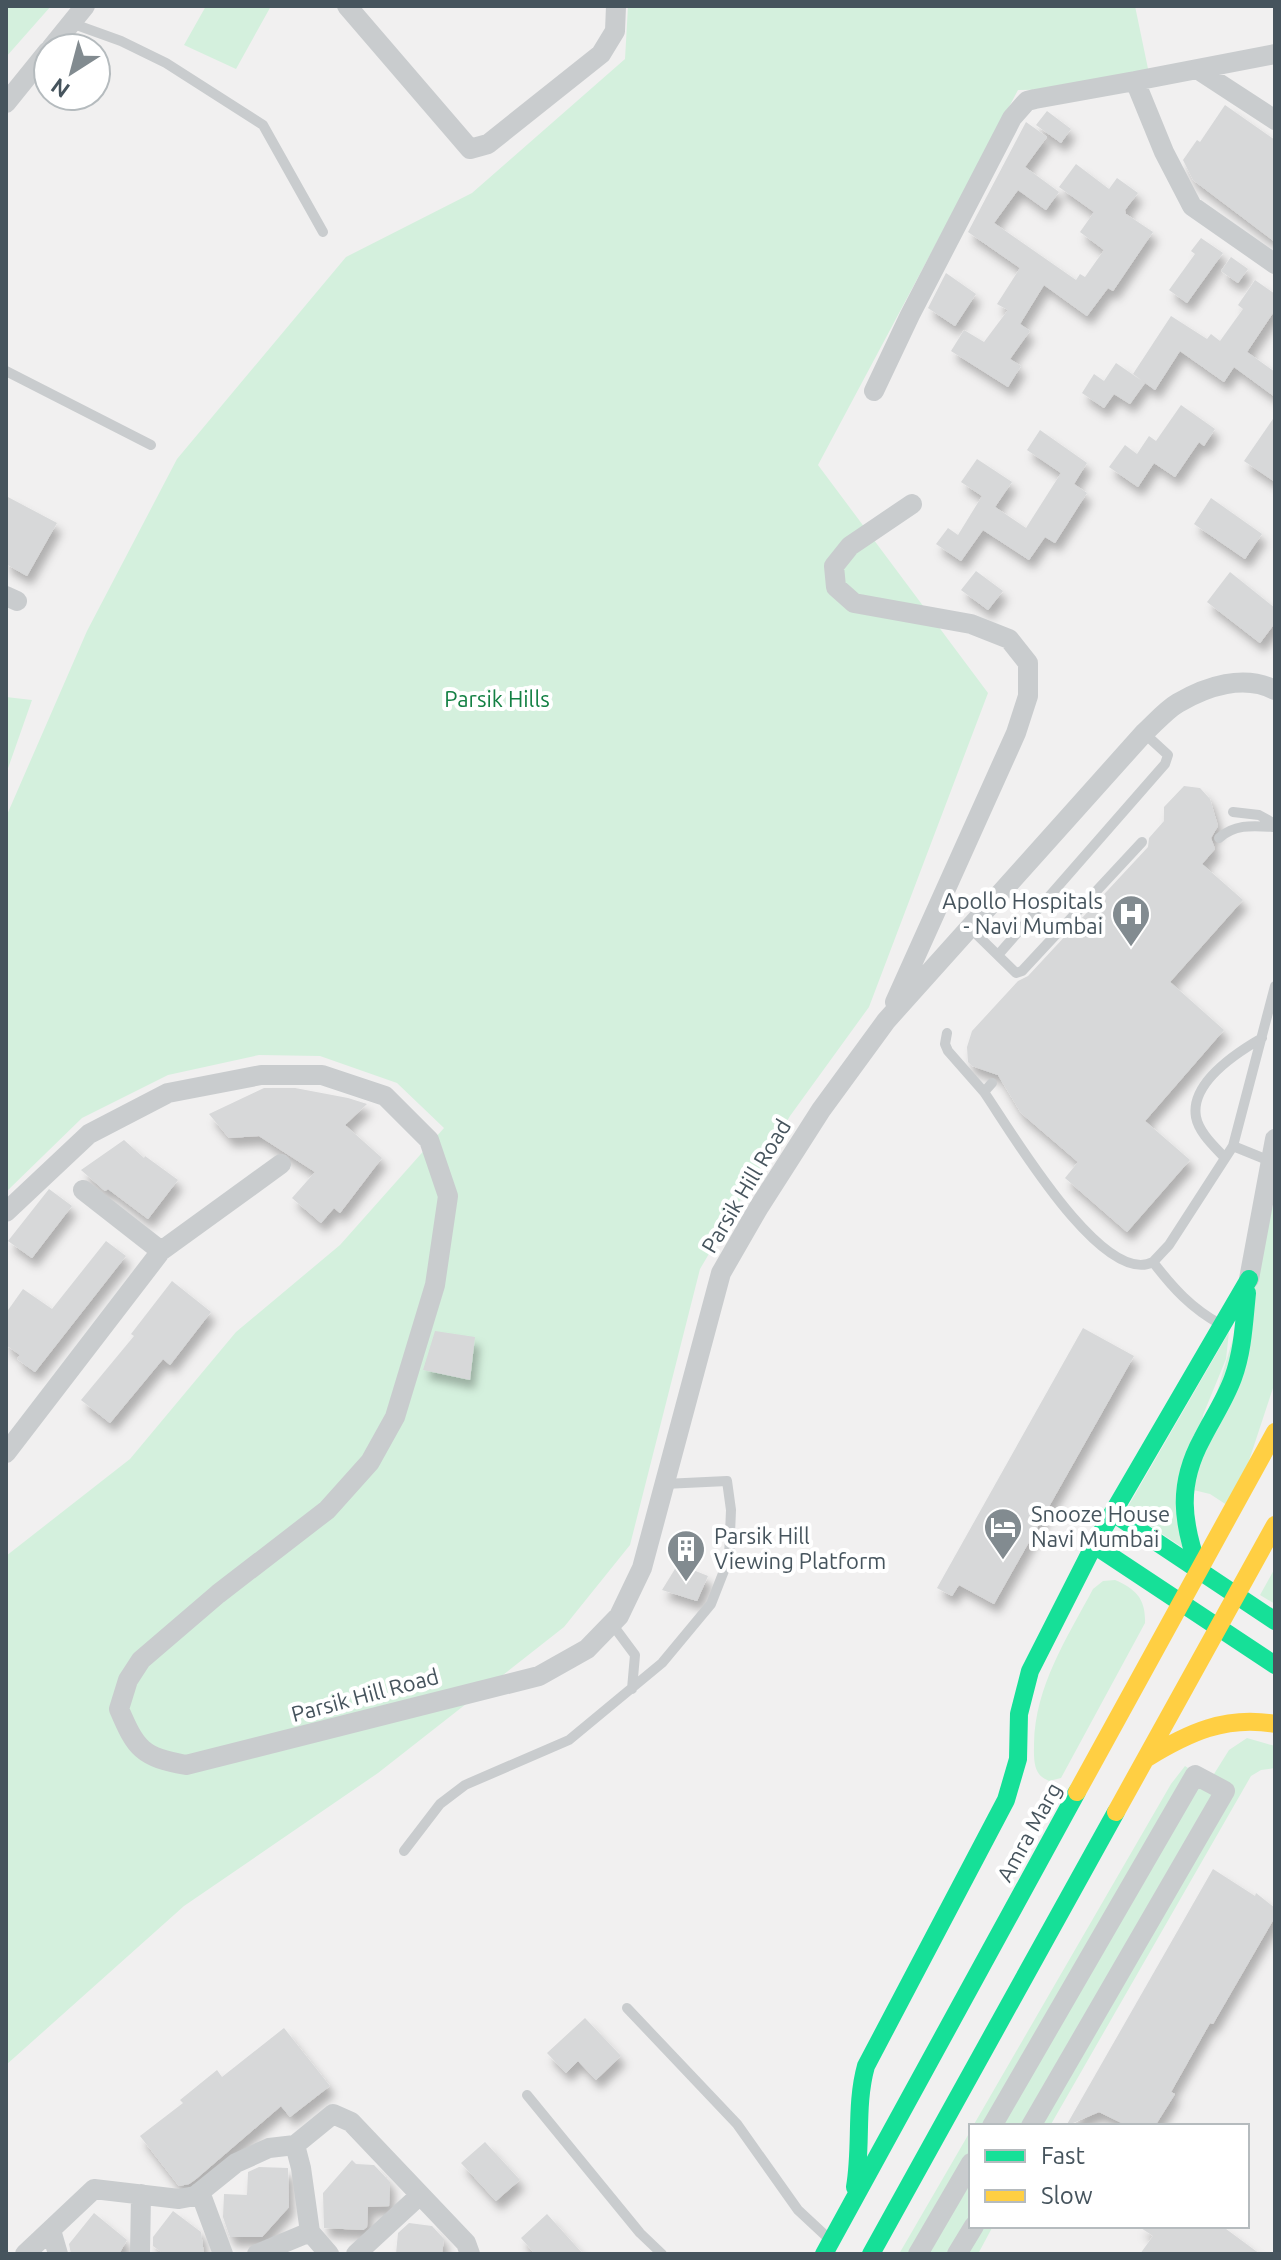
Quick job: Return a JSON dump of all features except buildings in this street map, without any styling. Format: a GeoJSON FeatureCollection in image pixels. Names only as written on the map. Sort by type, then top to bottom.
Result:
{"type":"FeatureCollection","features":[{"type":"Feature","properties":{"kind":"main road"},"geometry":{"type":"LineString","coordinates":[[850,2207],[860,2165],[860,2104],[864,2071],[1006,1800],[1018,1759],[1019,1714],[1030,1671],[1094,1545],[1249,1279]]}},
{"type":"Feature","properties":{"kind":"main road"},"geometry":{"type":"LineString","coordinates":[[1199,1570],[1183,1501],[1188,1470],[1237,1366],[1249,1279]]}},
{"type":"Feature","properties":{"kind":"main road","name":"Amra Marg"},"geometry":{"type":"LineString","coordinates":[[828,2247],[1275,1432]]}},
{"type":"Feature","properties":{"kind":"main road"},"geometry":{"type":"LineString","coordinates":[[1113,1513],[1275,1621]]}},
{"type":"Feature","properties":{"kind":"main road"},"geometry":{"type":"LineString","coordinates":[[871,2254],[1275,1525]]}},
{"type":"Feature","properties":{"kind":"main road"},"geometry":{"type":"LineString","coordinates":[[1094,1545],[1275,1665]]}},
{"type":"Feature","properties":{"kind":"main road"},"geometry":{"type":"LineString","coordinates":[[1147,1758],[1185,1734],[1215,1723],[1245,1720],[1275,1724]]}},
{"type":"Feature","properties":{"kind":"street"},"geometry":{"type":"LineString","coordinates":[[64,32],[85,6]]}},
{"type":"Feature","properties":{"kind":"street"},"geometry":{"type":"LineString","coordinates":[[347,6],[470,149],[488,144],[601,54],[615,31],[616,6]]}},
{"type":"Feature","properties":{"kind":"street"},"geometry":{"type":"LineString","coordinates":[[874,391],[1012,118],[1027,101],[1275,54]]}},
{"type":"Feature","properties":{"kind":"street"},"geometry":{"type":"LineString","coordinates":[[1197,69],[1275,120]]}},
{"type":"Feature","properties":{"kind":"street"},"geometry":{"type":"LineString","coordinates":[[6,103],[32,71]]}},
{"type":"Feature","properties":{"kind":"street"},"geometry":{"type":"LineString","coordinates":[[1135,81],[1164,152],[1192,206],[1275,264]]}},
{"type":"Feature","properties":{"kind":"street"},"geometry":{"type":"LineString","coordinates":[[886,1021],[1016,733],[1028,696],[1028,663],[1009,639],[971,624],[854,603],[836,587],[834,566],[850,546],[912,504]]}},
{"type":"Feature","properties":{"kind":"street","name":"Parsik Hill Road"},"geometry":{"type":"LineString","coordinates":[[6,1212],[89,1134],[168,1093],[261,1075],[322,1075],[385,1096],[429,1140],[448,1196],[435,1285],[395,1417],[370,1462],[327,1510],[218,1594],[141,1660],[128,1680],[119,1709],[133,1743],[159,1760],[186,1765],[539,1676],[587,1649],[619,1616],[642,1568],[721,1273],[821,1110],[886,1021],[1144,733],[1176,704],[1222,684],[1260,683],[1275,690]]}},
{"type":"Feature","properties":{"kind":"street"},"geometry":{"type":"LineString","coordinates":[[1249,1279],[1275,1139]]}},
{"type":"Feature","properties":{"kind":"street"},"geometry":{"type":"LineString","coordinates":[[6,1453],[161,1251],[281,1164]]}},
{"type":"Feature","properties":{"kind":"street"},"geometry":{"type":"LineString","coordinates":[[83,1190],[161,1251]]}},
{"type":"Feature","properties":{"kind":"street"},"geometry":{"type":"LineString","coordinates":[[993,2124],[1195,1775],[1225,1791],[1032,2124]]}},
{"type":"Feature","properties":{"kind":"street"},"geometry":{"type":"LineString","coordinates":[[25,2254],[94,2189],[179,2199],[195,2196],[236,2163],[269,2148],[295,2145],[333,2114],[351,2122],[466,2243],[470,2254]]}},
{"type":"Feature","properties":{"kind":"street"},"geometry":{"type":"LineString","coordinates":[[295,2145],[310,2232],[329,2254]]}},
{"type":"Feature","properties":{"kind":"street"},"geometry":{"type":"LineString","coordinates":[[918,2254],[969,2166]]}},
{"type":"Feature","properties":{"kind":"street"},"geometry":{"type":"LineString","coordinates":[[200,2192],[223,2254]]}},
{"type":"Feature","properties":{"kind":"street"},"geometry":{"type":"LineString","coordinates":[[140,2254],[141,2194]]}},
{"type":"Feature","properties":{"kind":"street"},"geometry":{"type":"LineString","coordinates":[[356,2254],[419,2196]]}},
{"type":"Feature","properties":{"kind":"street"},"geometry":{"type":"LineString","coordinates":[[957,2254],[973,2228]]}},
{"type":"Feature","properties":{"kind":"street"},"geometry":{"type":"LineString","coordinates":[[51,2230],[58,2254]]}},
{"type":"Feature","properties":{"kind":"street"},"geometry":{"type":"LineString","coordinates":[[257,2254],[310,2232]]}},
{"type":"Feature","properties":{"kind":"lane"},"geometry":{"type":"LineString","coordinates":[[71,23],[121,41],[166,63],[263,125],[323,232]]}},
{"type":"Feature","properties":{"kind":"lane"},"geometry":{"type":"LineString","coordinates":[[6,371],[151,445]]}},
{"type":"Feature","properties":{"kind":"lane"},"geometry":{"type":"LineString","coordinates":[[998,955],[1165,764],[1168,755],[1144,733]]}},
{"type":"Feature","properties":{"kind":"lane"},"geometry":{"type":"LineString","coordinates":[[1233,812],[1259,815],[1275,825]]}},
{"type":"Feature","properties":{"kind":"lane"},"geometry":{"type":"LineString","coordinates":[[1219,838],[1228,830],[1243,826],[1275,825]]}},
{"type":"Feature","properties":{"kind":"lane"},"geometry":{"type":"LineString","coordinates":[[970,928],[1016,973],[1022,971],[1142,842]]}},
{"type":"Feature","properties":{"kind":"lane"},"geometry":{"type":"LineString","coordinates":[[947,1033],[945,1044],[948,1051],[984,1092],[1027,1157],[1090,1236],[1110,1254],[1146,1266],[1169,1245],[1233,1146],[1275,986]]}},
{"type":"Feature","properties":{"kind":"lane"},"geometry":{"type":"LineString","coordinates":[[1225,1158],[1204,1134],[1196,1116],[1199,1090],[1235,1057],[1262,1038]]}},
{"type":"Feature","properties":{"kind":"lane"},"geometry":{"type":"LineString","coordinates":[[984,1092],[992,1083]]}},
{"type":"Feature","properties":{"kind":"lane"},"geometry":{"type":"LineString","coordinates":[[1233,1146],[1270,1161]]}},
{"type":"Feature","properties":{"kind":"lane"},"geometry":{"type":"LineString","coordinates":[[1153,1262],[1176,1292],[1198,1312],[1222,1325]]}},
{"type":"Feature","properties":{"kind":"lane"},"geometry":{"type":"LineString","coordinates":[[404,1851],[440,1804],[465,1785],[569,1740],[662,1663],[711,1604],[729,1558],[731,1510],[727,1481],[664,1484]]}},
{"type":"Feature","properties":{"kind":"lane"},"geometry":{"type":"LineString","coordinates":[[612,1624],[635,1655],[632,1689]]}},
{"type":"Feature","properties":{"kind":"lane"},"geometry":{"type":"LineString","coordinates":[[627,2008],[737,2124],[828,2247]]}},
{"type":"Feature","properties":{"kind":"lane"},"geometry":{"type":"LineString","coordinates":[[527,2095],[640,2233],[662,2254]]}},
{"type":"Feature","properties":{"kind":"green space"},"geometry":{"type":"Polygon","coordinates":[[[6,6],[51,6],[6,57],[6,6]]]}},
{"type":"Feature","properties":{"kind":"green space"},"geometry":{"type":"Polygon","coordinates":[[[206,6],[271,6],[236,69],[184,45],[206,6]]]}},
{"type":"Feature","properties":{"kind":"green space","name":"Parsik Hills"},"geometry":{"type":"Polygon","coordinates":[[[628,6],[1135,6],[1152,88],[1018,90],[818,465],[988,693],[869,1007],[790,1116],[700,1269],[630,1545],[564,1627],[378,1773],[184,1906],[6,2065],[6,1556],[130,1459],[236,1332],[340,1245],[444,1128],[397,1083],[320,1056],[259,1055],[168,1075],[82,1118],[6,1192],[6,817],[87,631],[177,459],[346,257],[472,193],[625,59],[628,6]]]}},
{"type":"Feature","properties":{"kind":"green space"},"geometry":{"type":"Polygon","coordinates":[[[6,697],[32,700],[6,774],[6,697]]]}},
{"type":"Feature","properties":{"kind":"green space"},"geometry":{"type":"Polygon","coordinates":[[[1275,1199],[1275,1382],[1233,1509],[1210,1494],[1185,1488],[1275,1199]]]}},
{"type":"Feature","properties":{"kind":"green space"},"geometry":{"type":"Polygon","coordinates":[[[1229,1332],[1226,1359],[1203,1415],[1185,1549],[1126,1510],[1229,1332]]]}},
{"type":"Feature","properties":{"kind":"green space"},"geometry":{"type":"Polygon","coordinates":[[[1275,1568],[1275,1604],[1260,1595],[1275,1568]]]}},
{"type":"Feature","properties":{"kind":"green space"},"geometry":{"type":"Polygon","coordinates":[[[1115,1580],[1138,1596],[1144,1607],[1145,1623],[1061,1778],[1049,1781],[1037,1771],[1034,1755],[1036,1723],[1046,1682],[1093,1589],[1103,1581],[1115,1580]]]}},
{"type":"Feature","properties":{"kind":"green space"},"geometry":{"type":"Polygon","coordinates":[[[1247,1738],[1275,1746],[1275,1768],[1261,1770],[1251,1776],[1051,2124],[974,2124],[1171,1784],[1185,1766],[1209,1782],[1229,1750],[1247,1738]]]}},
{"type":"Feature","properties":{"kind":"green space"},"geometry":{"type":"Polygon","coordinates":[[[969,2133],[969,2228],[992,2228],[978,2254],[899,2254],[969,2133]]]}},
{"type":"Feature","properties":{"kind":"traffic: fast"},"geometry":{"type":"LineString","coordinates":[[1249,1279],[1094,1545],[1275,1665]]}},
{"type":"Feature","properties":{"kind":"traffic: fast"},"geometry":{"type":"LineString","coordinates":[[1199,1570],[1186,1520],[1186,1488],[1194,1456],[1236,1368],[1247,1293]]}},
{"type":"Feature","properties":{"kind":"traffic: fast"},"geometry":{"type":"LineString","coordinates":[[1113,1513],[1275,1621]]}},
{"type":"Feature","properties":{"kind":"traffic: fast"},"geometry":{"type":"LineString","coordinates":[[855,2187],[866,2066],[1006,1800],[1018,1759],[1019,1714],[1030,1671],[1094,1545]]}},
{"type":"Feature","properties":{"kind":"traffic: fast"},"geometry":{"type":"LineString","coordinates":[[824,2254],[1077,1792]]}},
{"type":"Feature","properties":{"kind":"traffic: fast"},"geometry":{"type":"LineString","coordinates":[[871,2254],[1116,1812]]}},
{"type":"Feature","properties":{"kind":"traffic: slow"},"geometry":{"type":"LineString","coordinates":[[1077,1792],[1275,1432]]}},
{"type":"Feature","properties":{"kind":"traffic: slow"},"geometry":{"type":"LineString","coordinates":[[1116,1812],[1275,1525]]}},
{"type":"Feature","properties":{"kind":"traffic: slow"},"geometry":{"type":"LineString","coordinates":[[1147,1758],[1208,1728],[1240,1722],[1275,1724]]}},
{"type":"Feature","properties":{"kind":"place","name":"Apollo Hospitals - Navi Mumbai"},"geometry":{"type":"Point","coordinates":[1131,948]}},
{"type":"Feature","properties":{"kind":"place","name":"Snooze House Navi Mumbai"},"geometry":{"type":"Point","coordinates":[1003,1561]}},
{"type":"Feature","properties":{"kind":"place","name":"Parsik Hill Viewing Platform"},"geometry":{"type":"Point","coordinates":[686,1583]}}]}
